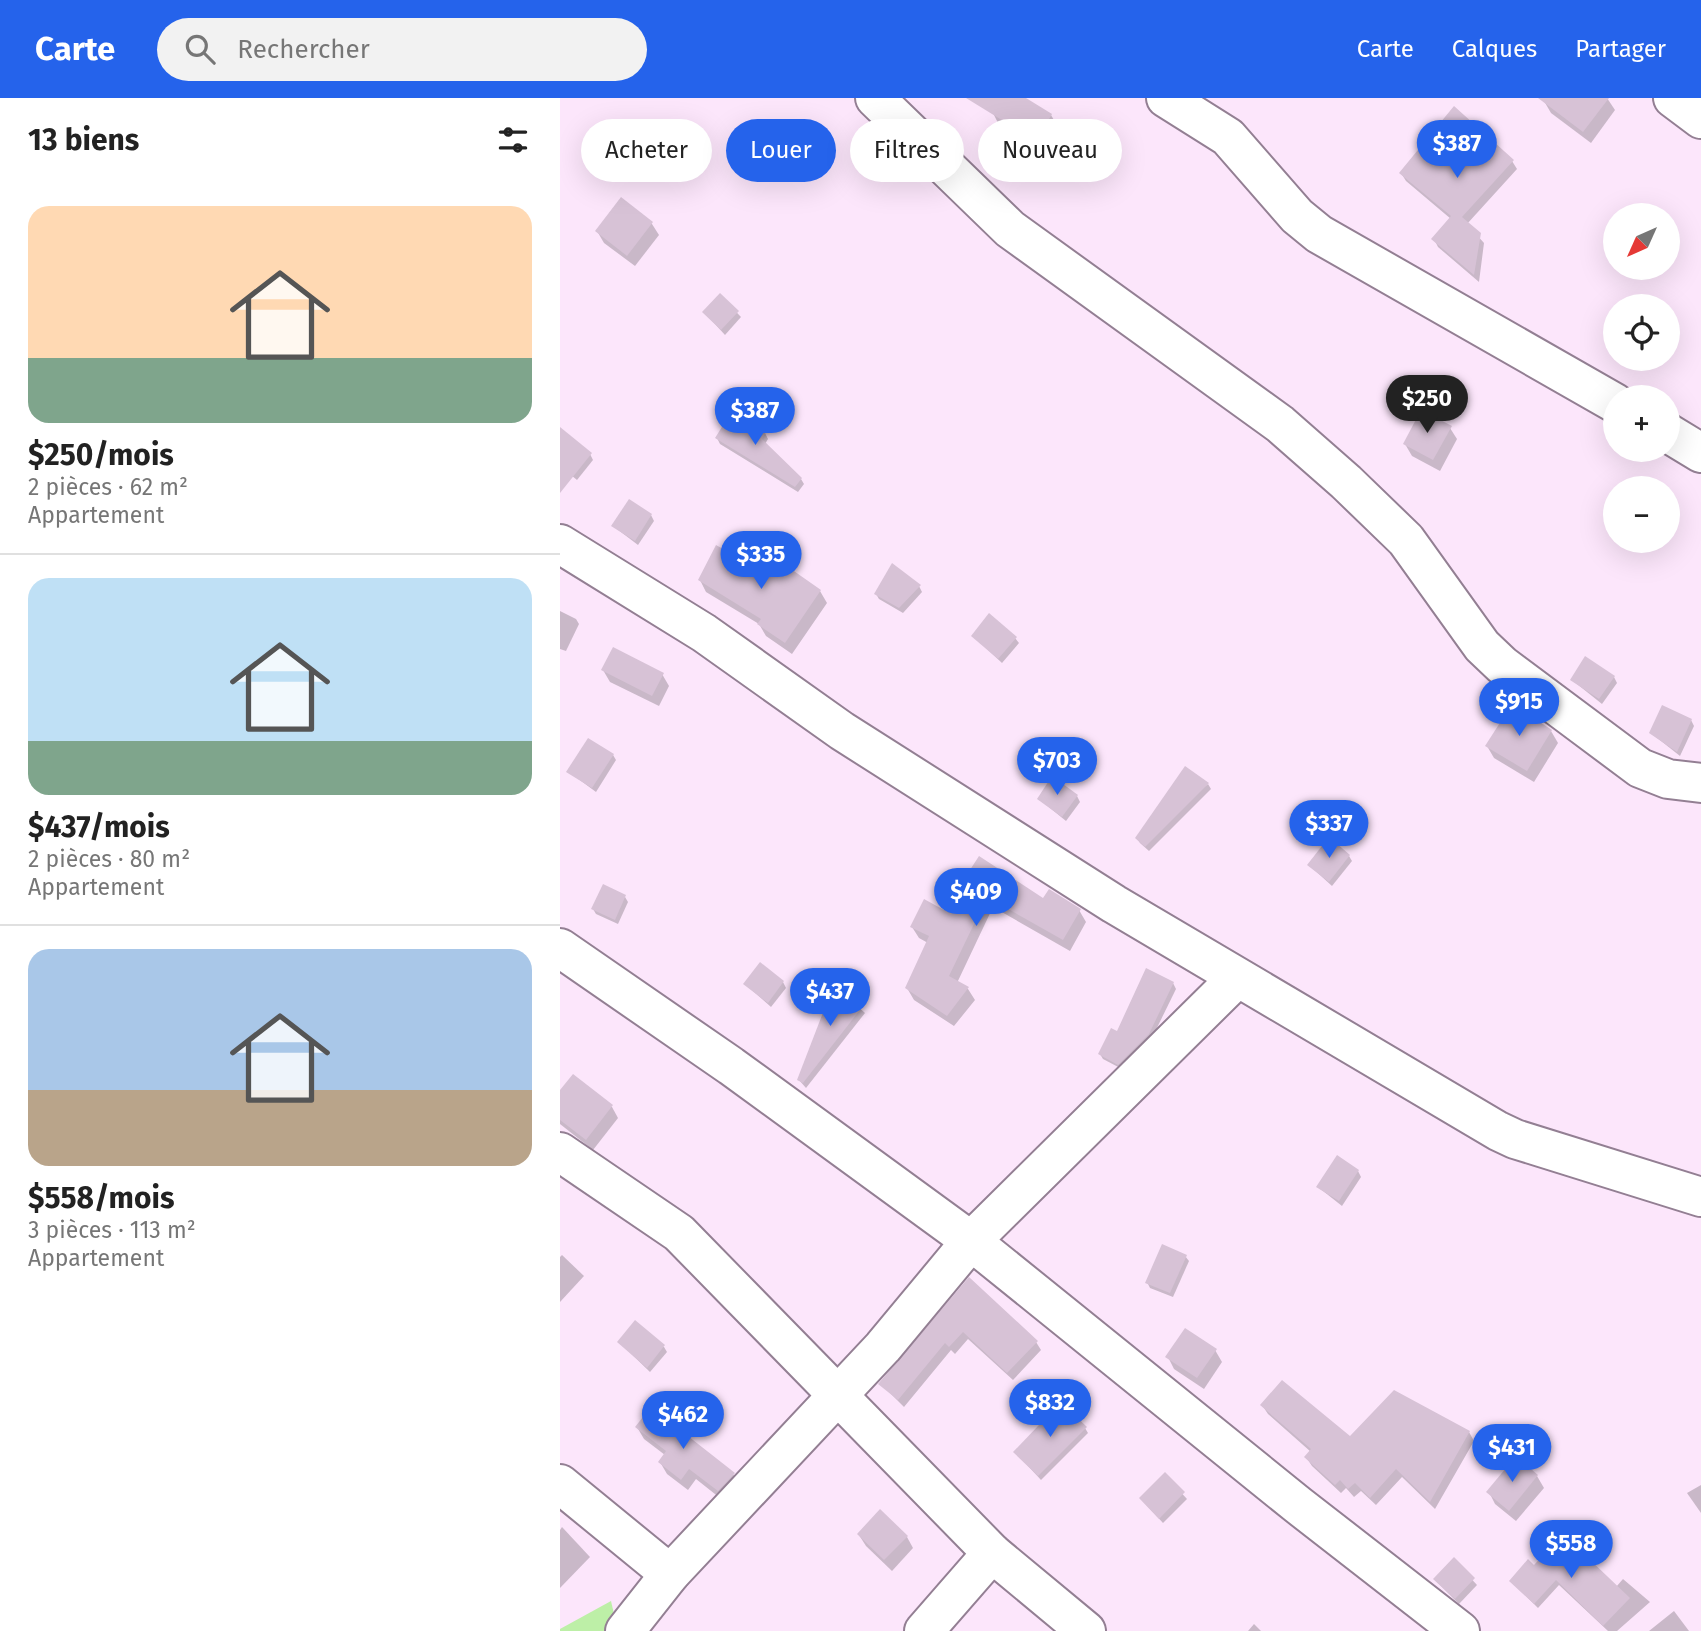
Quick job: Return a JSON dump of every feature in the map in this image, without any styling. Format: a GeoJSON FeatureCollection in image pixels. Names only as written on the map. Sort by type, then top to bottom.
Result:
{"type":"FeatureCollection","features":[{"type":"Feature","properties":{"kind":"street"},"geometry":{"type":"LineString","coordinates":[[875,98],[1010,229],[1248,400],[1346,482],[1406,540],[1482,646],[1502,665],[1640,768],[1668,779],[1701,783]]}},
{"type":"Feature","properties":{"kind":"street"},"geometry":{"type":"LineString","coordinates":[[1166,98],[1228,137],[1297,216],[1319,234],[1603,396]]}},
{"type":"Feature","properties":{"kind":"street"},"geometry":{"type":"LineString","coordinates":[[1673,98],[1701,119]]}},
{"type":"Feature","properties":{"kind":"street"},"geometry":{"type":"LineString","coordinates":[[1680,440],[1701,453]]}},
{"type":"Feature","properties":{"kind":"street"},"geometry":{"type":"LineString","coordinates":[[560,544],[704,633],[853,738],[1236,979],[1516,1139],[1701,1197]]}},
{"type":"Feature","properties":{"kind":"street"},"geometry":{"type":"LineString","coordinates":[[560,948],[731,1066],[971,1241],[1298,1505],[1460,1631]]}},
{"type":"Feature","properties":{"kind":"street"},"geometry":{"type":"LineString","coordinates":[[625,1631],[670,1574],[836,1397],[971,1241],[1236,979]]}},
{"type":"Feature","properties":{"kind":"street"},"geometry":{"type":"LineString","coordinates":[[560,1152],[679,1233],[836,1397],[992,1553],[1086,1631]]}},
{"type":"Feature","properties":{"kind":"street"},"geometry":{"type":"LineString","coordinates":[[560,1484],[670,1574]]}},
{"type":"Feature","properties":{"kind":"street"},"geometry":{"type":"LineString","coordinates":[[924,1631],[992,1553]]}},
{"type":"Feature","properties":{"kind":"green space"},"geometry":{"type":"Polygon","coordinates":[[[611,1601],[618,1631],[560,1631],[560,1629],[611,1601]]]}},
{"type":"Feature","properties":{"kind":"building"},"geometry":{"type":"Polygon","coordinates":[[[966,98],[1026,98],[1052,114],[1049,119],[1000,119],[966,98]]]}},
{"type":"Feature","properties":{"kind":"building"},"geometry":{"type":"Polygon","coordinates":[[[1538,98],[1609,98],[1583,132],[1538,98]]]}},
{"type":"Feature","properties":{"kind":"building"},"geometry":{"type":"Polygon","coordinates":[[[1454,106],[1514,160],[1462,217],[1481,233],[1474,275],[1431,239],[1451,216],[1399,173],[1454,106]]]}},
{"type":"Feature","properties":{"kind":"building"},"geometry":{"type":"Polygon","coordinates":[[[621,197],[653,222],[627,256],[595,231],[621,197]]]}},
{"type":"Feature","properties":{"kind":"building"},"geometry":{"type":"Polygon","coordinates":[[[720,293],[739,311],[721,330],[702,312],[720,293]]]}},
{"type":"Feature","properties":{"kind":"building"},"geometry":{"type":"Polygon","coordinates":[[[1421,410],[1452,426],[1433,460],[1403,444],[1421,410]]]}},
{"type":"Feature","properties":{"kind":"building"},"geometry":{"type":"Polygon","coordinates":[[[732,411],[766,432],[762,439],[802,478],[795,487],[715,438],[732,411]]]}},
{"type":"Feature","properties":{"kind":"building"},"geometry":{"type":"Polygon","coordinates":[[[560,427],[592,453],[560,493],[560,427]]]}},
{"type":"Feature","properties":{"kind":"building"},"geometry":{"type":"Polygon","coordinates":[[[629,499],[652,514],[635,541],[611,526],[629,499]]]}},
{"type":"Feature","properties":{"kind":"building"},"geometry":{"type":"Polygon","coordinates":[[[716,545],[771,576],[781,562],[821,590],[785,643],[757,624],[761,619],[698,580],[716,545]]]}},
{"type":"Feature","properties":{"kind":"building"},"geometry":{"type":"Polygon","coordinates":[[[892,563],[921,585],[899,608],[874,594],[892,563]]]}},
{"type":"Feature","properties":{"kind":"building"},"geometry":{"type":"Polygon","coordinates":[[[989,613],[1017,637],[998,659],[971,636],[989,613]]]}},
{"type":"Feature","properties":{"kind":"building"},"geometry":{"type":"Polygon","coordinates":[[[613,647],[664,673],[652,696],[601,670],[613,647]]]}},
{"type":"Feature","properties":{"kind":"building"},"geometry":{"type":"Polygon","coordinates":[[[1585,656],[1615,676],[1599,699],[1570,680],[1585,656]]]}},
{"type":"Feature","properties":{"kind":"building"},"geometry":{"type":"Polygon","coordinates":[[[1512,704],[1552,730],[1527,771],[1485,746],[1512,704]]]}},
{"type":"Feature","properties":{"kind":"building"},"geometry":{"type":"Polygon","coordinates":[[[1662,705],[1692,719],[1677,752],[1649,733],[1662,705]]]}},
{"type":"Feature","properties":{"kind":"building"},"geometry":{"type":"Polygon","coordinates":[[[588,738],[614,754],[592,788],[566,772],[588,738]]]}},
{"type":"Feature","properties":{"kind":"building"},"geometry":{"type":"Polygon","coordinates":[[[1185,766],[1209,783],[1145,847],[1135,838],[1185,766]]]}},
{"type":"Feature","properties":{"kind":"building"},"geometry":{"type":"Polygon","coordinates":[[[1052,776],[1078,795],[1062,817],[1037,799],[1052,776]]]}},
{"type":"Feature","properties":{"kind":"building"},"geometry":{"type":"Polygon","coordinates":[[[1329,837],[1350,855],[1329,882],[1307,865],[1329,837]]]}},
{"type":"Feature","properties":{"kind":"building"},"geometry":{"type":"Polygon","coordinates":[[[979,856],[1043,898],[1049,889],[1081,909],[1063,940],[987,897],[949,976],[969,987],[947,1016],[905,988],[929,936],[910,927],[924,899],[944,910],[979,856]]]}},
{"type":"Feature","properties":{"kind":"building"},"geometry":{"type":"Polygon","coordinates":[[[603,884],[626,895],[615,920],[591,909],[603,884]]]}},
{"type":"Feature","properties":{"kind":"building"},"geometry":{"type":"Polygon","coordinates":[[[760,962],[784,981],[768,1003],[743,984],[760,962]]]}},
{"type":"Feature","properties":{"kind":"building"},"geometry":{"type":"Polygon","coordinates":[[[1146,968],[1174,982],[1149,1034],[1118,1065],[1098,1054],[1111,1028],[1117,1031],[1146,968]]]}},
{"type":"Feature","properties":{"kind":"building"},"geometry":{"type":"Polygon","coordinates":[[[834,984],[863,1006],[803,1083],[797,1080],[834,984]]]}},
{"type":"Feature","properties":{"kind":"building"},"geometry":{"type":"Polygon","coordinates":[[[573,1074],[613,1105],[586,1140],[560,1120],[560,1090],[573,1074]]]}},
{"type":"Feature","properties":{"kind":"building"},"geometry":{"type":"Polygon","coordinates":[[[1337,1155],[1359,1170],[1339,1201],[1316,1187],[1337,1155]]]}},
{"type":"Feature","properties":{"kind":"building"},"geometry":{"type":"Polygon","coordinates":[[[1162,1244],[1187,1255],[1170,1293],[1145,1283],[1162,1244]]]}},
{"type":"Feature","properties":{"kind":"building"},"geometry":{"type":"Polygon","coordinates":[[[969,1277],[1038,1341],[1007,1373],[963,1332],[949,1347],[945,1343],[898,1400],[878,1384],[969,1277]]]}},
{"type":"Feature","properties":{"kind":"building"},"geometry":{"type":"Polygon","coordinates":[[[635,1320],[665,1345],[647,1368],[617,1342],[635,1320]]]}},
{"type":"Feature","properties":{"kind":"building"},"geometry":{"type":"Polygon","coordinates":[[[1185,1328],[1217,1349],[1197,1378],[1165,1357],[1185,1328]]]}},
{"type":"Feature","properties":{"kind":"building"},"geometry":{"type":"Polygon","coordinates":[[[1282,1380],[1350,1436],[1394,1390],[1470,1431],[1430,1502],[1396,1469],[1370,1498],[1355,1483],[1348,1489],[1340,1480],[1335,1485],[1304,1457],[1311,1449],[1260,1405],[1282,1380]]]}},
{"type":"Feature","properties":{"kind":"building"},"geometry":{"type":"Polygon","coordinates":[[[1061,1402],[1087,1427],[1038,1476],[1013,1452],[1061,1402]]]}},
{"type":"Feature","properties":{"kind":"building"},"geometry":{"type":"Polygon","coordinates":[[[651,1407],[735,1473],[718,1491],[689,1469],[681,1480],[658,1462],[666,1451],[635,1427],[651,1407]]]}},
{"type":"Feature","properties":{"kind":"building"},"geometry":{"type":"Polygon","coordinates":[[[1516,1456],[1538,1475],[1509,1511],[1486,1492],[1516,1456]]]}},
{"type":"Feature","properties":{"kind":"building"},"geometry":{"type":"Polygon","coordinates":[[[1165,1472],[1185,1492],[1159,1519],[1139,1498],[1165,1472]]]}},
{"type":"Feature","properties":{"kind":"building"},"geometry":{"type":"Polygon","coordinates":[[[880,1509],[908,1536],[884,1560],[857,1534],[880,1509]]]}},
{"type":"Feature","properties":{"kind":"building"},"geometry":{"type":"Polygon","coordinates":[[[1563,1534],[1630,1598],[1603,1626],[1556,1580],[1534,1604],[1509,1581],[1528,1559],[1534,1565],[1563,1534]]]}},
{"type":"Feature","properties":{"kind":"building"},"geometry":{"type":"Polygon","coordinates":[[[1454,1557],[1475,1578],[1455,1599],[1433,1579],[1454,1557]]]}}]}
